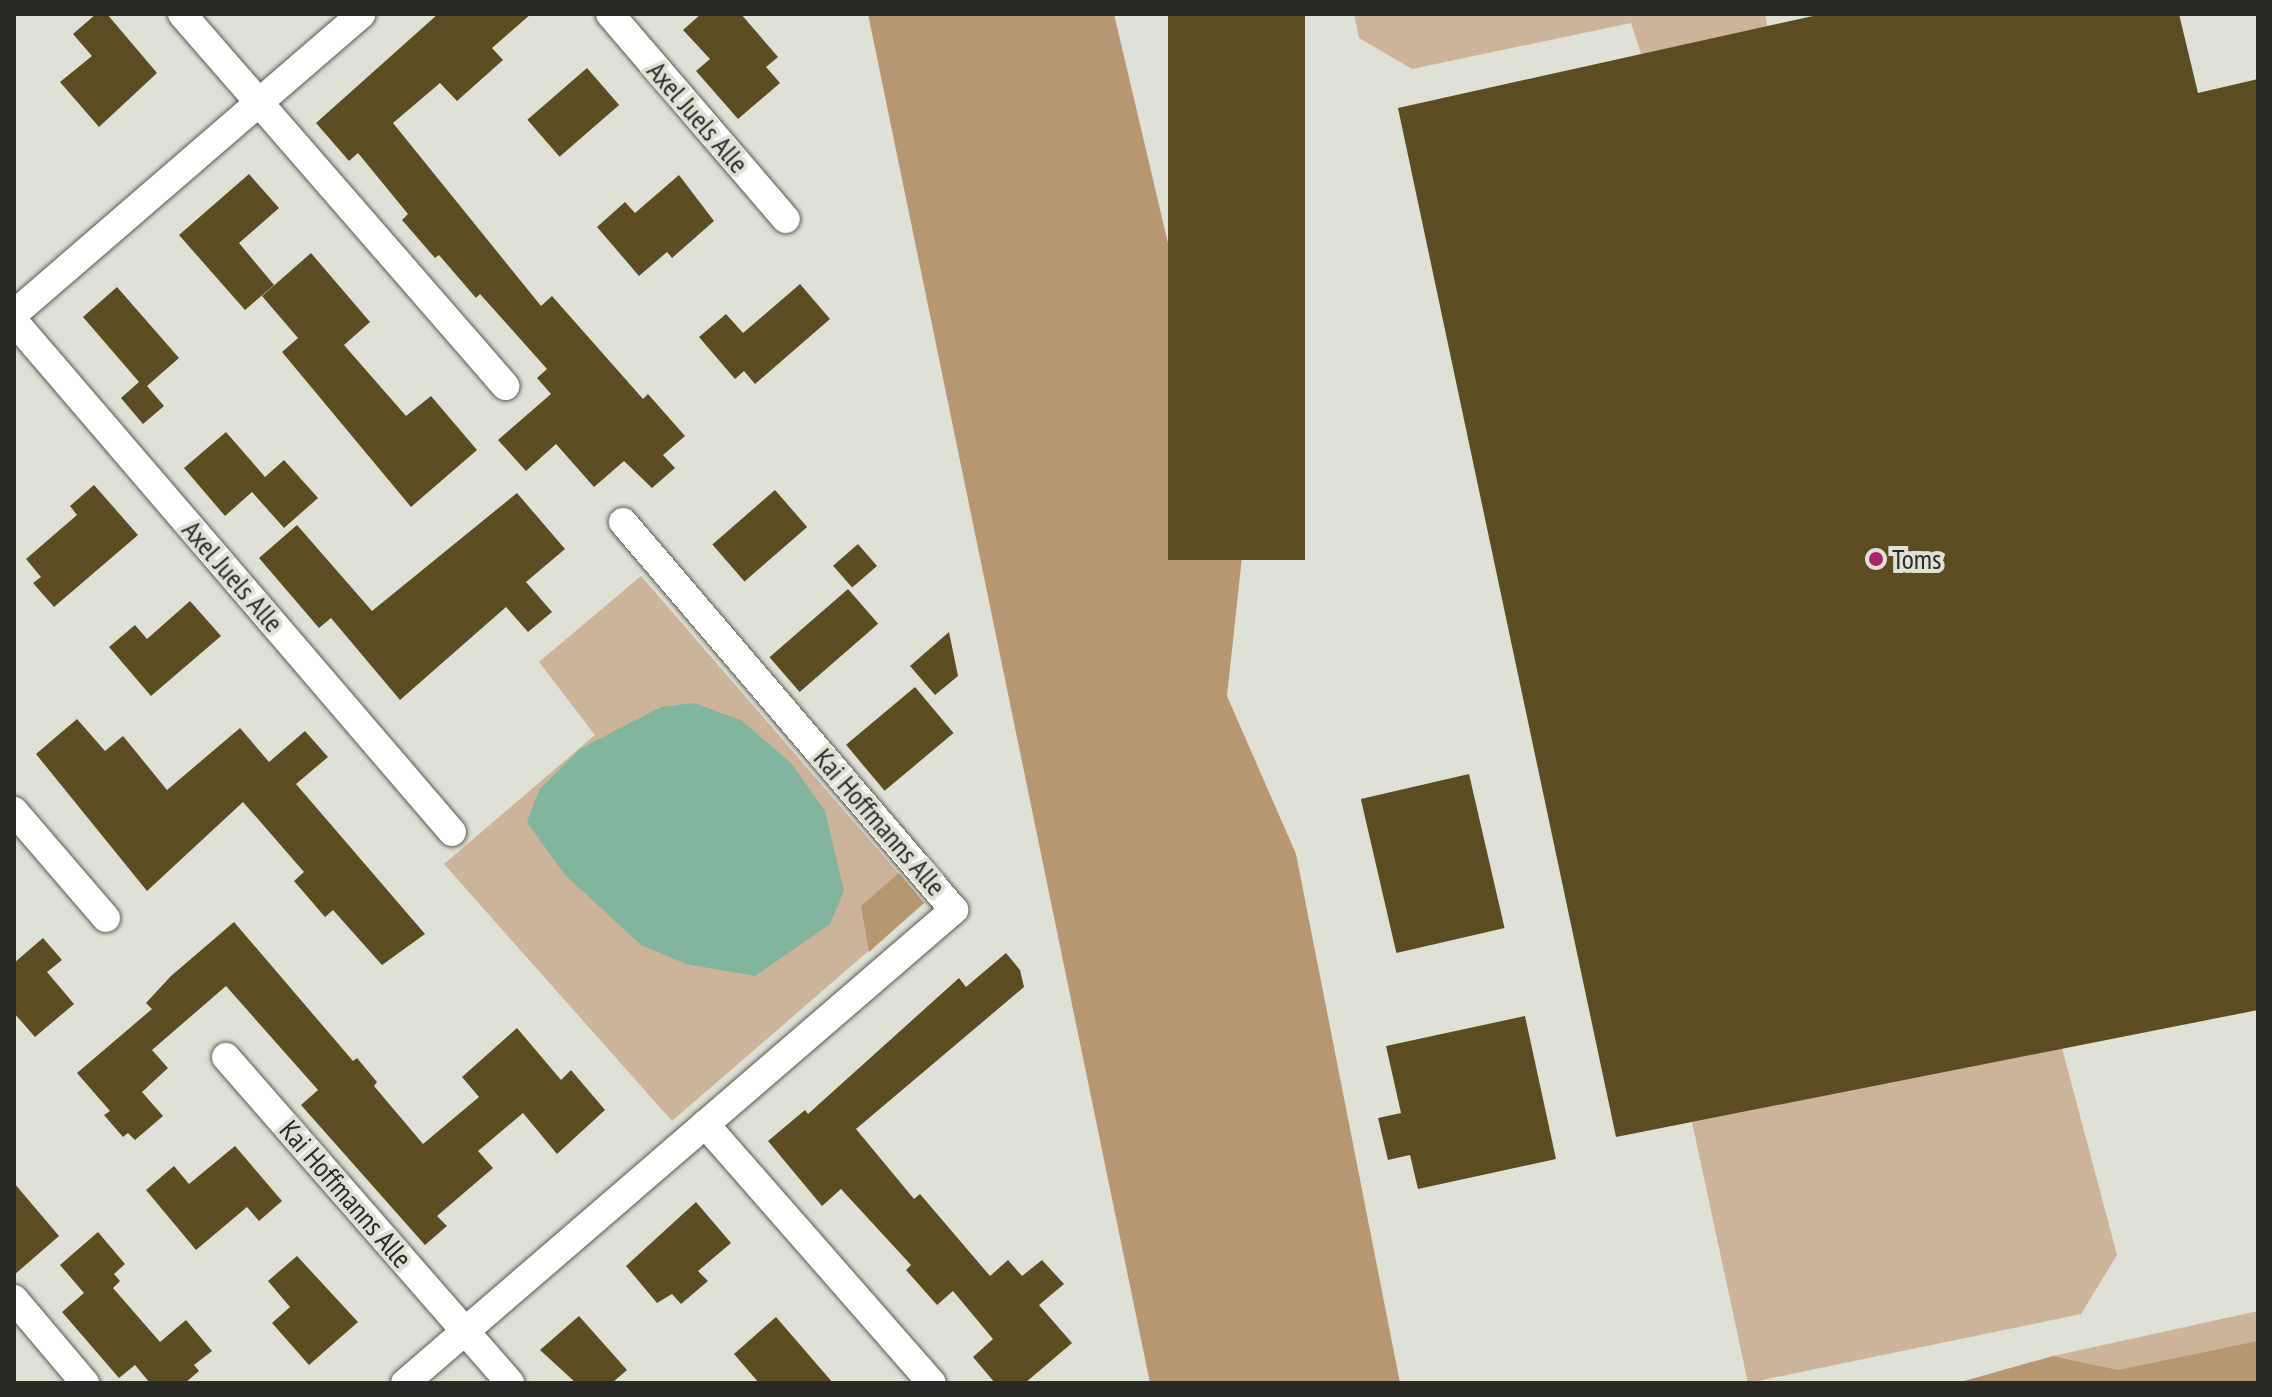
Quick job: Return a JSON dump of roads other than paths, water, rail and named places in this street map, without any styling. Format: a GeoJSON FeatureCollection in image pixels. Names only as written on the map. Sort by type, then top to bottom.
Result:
{"type":"FeatureCollection","features":[{"type":"Feature","properties":{"kind":"street"},"geometry":{"type":"LineString","coordinates":[[182,14],[505,386]]}},
{"type":"Feature","properties":{"kind":"street"},"geometry":{"type":"LineString","coordinates":[[14,314],[361,14]]}},
{"type":"Feature","properties":{"kind":"street","name":"Axel Juels Alle"},"geometry":{"type":"LineString","coordinates":[[610,14],[786,219]]}},
{"type":"Feature","properties":{"kind":"street","name":"Axel Juels Alle"},"geometry":{"type":"LineString","coordinates":[[14,321],[452,832]]}},
{"type":"Feature","properties":{"kind":"street","name":"Kai Hoffmanns Alle"},"geometry":{"type":"LineString","coordinates":[[405,1383],[954,910],[623,522]]}},
{"type":"Feature","properties":{"kind":"street"},"geometry":{"type":"LineString","coordinates":[[14,811],[106,918]]}},
{"type":"Feature","properties":{"kind":"street","name":"Kai Hoffmanns Alle"},"geometry":{"type":"LineString","coordinates":[[226,1057],[510,1383]]}},
{"type":"Feature","properties":{"kind":"street"},"geometry":{"type":"LineString","coordinates":[[705,1124],[932,1383]]}},
{"type":"Feature","properties":{"kind":"street"},"geometry":{"type":"LineString","coordinates":[[14,1299],[85,1383]]}},
{"type":"Feature","properties":{"kind":"place","name":"Toms"},"geometry":{"type":"Point","coordinates":[1876,559]}}]}
